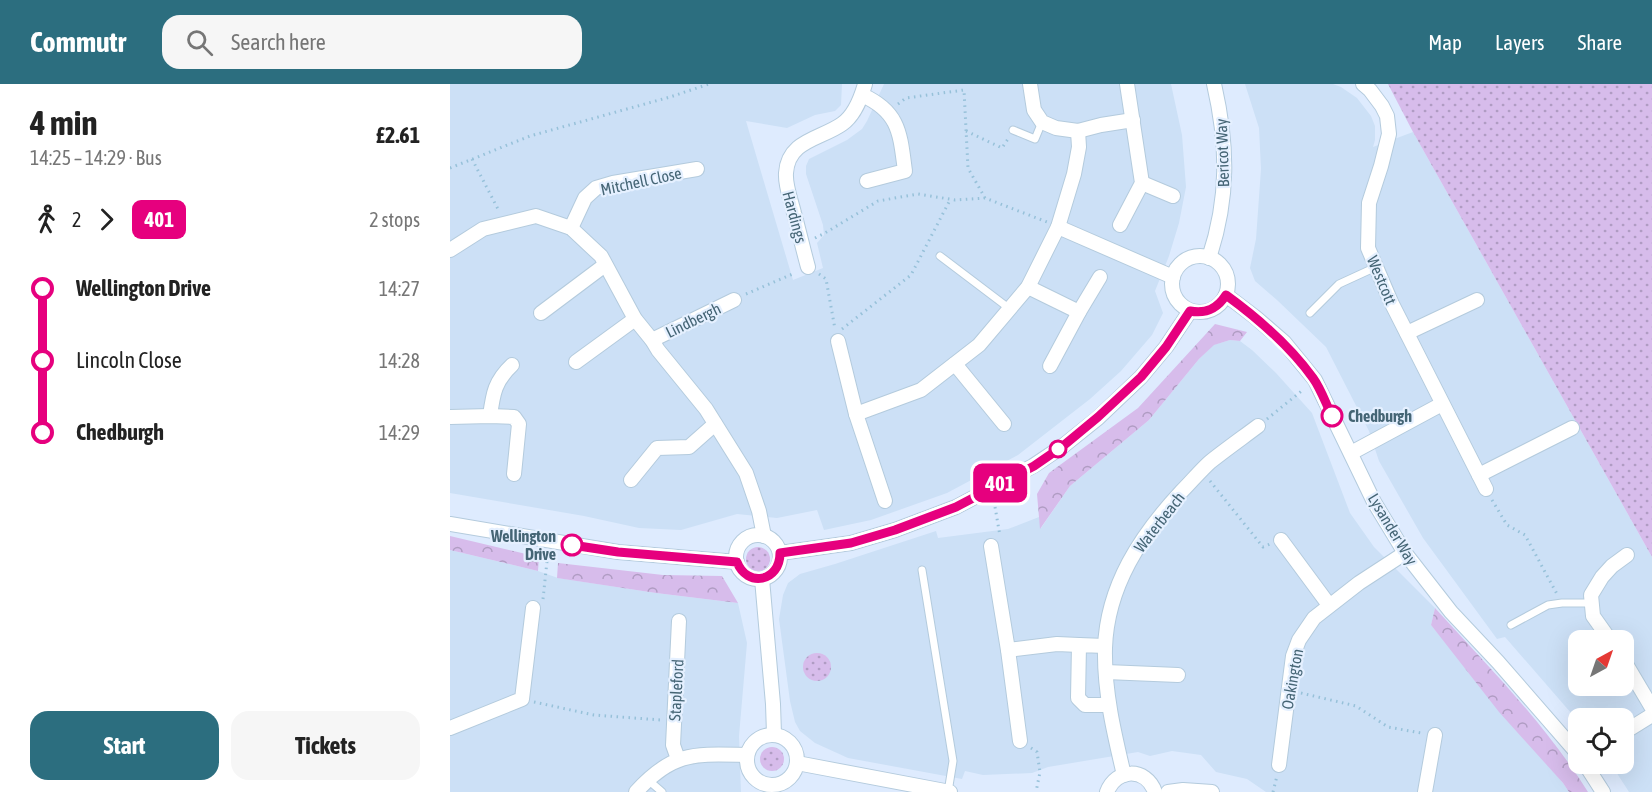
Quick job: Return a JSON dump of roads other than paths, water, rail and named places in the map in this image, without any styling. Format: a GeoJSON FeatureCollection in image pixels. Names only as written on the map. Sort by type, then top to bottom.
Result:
{"type":"FeatureCollection","features":[{"type":"Feature","properties":{"kind":"street"},"geometry":{"type":"LineString","coordinates":[[1030,84],[1034,110],[1042,122],[1056,128],[1078,131],[1101,124],[1132,120]]}},
{"type":"Feature","properties":{"kind":"street"},"geometry":{"type":"LineString","coordinates":[[1120,225],[1142,183],[1127,84]]}},
{"type":"Feature","properties":{"kind":"street","name":"Bericot Way"},"geometry":{"type":"LineString","coordinates":[[1209,258],[1220,214],[1225,169],[1225,143],[1214,84]]}},
{"type":"Feature","properties":{"kind":"street","name":"Westcott"},"geometry":{"type":"LineString","coordinates":[[1363,84],[1377,98],[1387,116],[1389,125],[1384,155],[1369,203],[1368,248],[1391,302],[1442,404]]}},
{"type":"Feature","properties":{"kind":"street","name":"Hardings"},"geometry":{"type":"LineString","coordinates":[[808,267],[786,184],[788,162],[792,153],[800,145],[842,124],[849,118],[863,89],[888,111],[895,122],[900,135],[905,171],[867,181]]}},
{"type":"Feature","properties":{"kind":"street"},"geometry":{"type":"LineString","coordinates":[[856,414],[921,390],[979,345],[1028,287],[1058,227],[1074,174],[1079,147],[1078,131]]}},
{"type":"Feature","properties":{"kind":"street","name":"Mitchell Close"},"geometry":{"type":"LineString","coordinates":[[571,228],[585,198],[596,188],[613,183],[698,169]]}},
{"type":"Feature","properties":{"kind":"street"},"geometry":{"type":"LineString","coordinates":[[1142,183],[1173,196]]}},
{"type":"Feature","properties":{"kind":"street"},"geometry":{"type":"LineString","coordinates":[[450,250],[483,229],[536,216],[571,228],[600,256],[636,320],[716,424],[746,472],[759,511],[764,536]]}},
{"type":"Feature","properties":{"kind":"street"},"geometry":{"type":"LineString","coordinates":[[1058,227],[1173,277]]}},
{"type":"Feature","properties":{"kind":"street"},"geometry":{"type":"LineString","coordinates":[[1200,256],[1209,258],[1217,262],[1227,277],[1226,295],[1215,308],[1199,312],[1190,311],[1177,301],[1172,285],[1173,277],[1183,262],[1200,256]]}},
{"type":"Feature","properties":{"kind":"street"},"geometry":{"type":"LineString","coordinates":[[542,313],[605,265]]}},
{"type":"Feature","properties":{"kind":"street"},"geometry":{"type":"LineString","coordinates":[[1050,366],[1100,277]]}},
{"type":"Feature","properties":{"kind":"street"},"geometry":{"type":"LineString","coordinates":[[1028,287],[1079,312]]}},
{"type":"Feature","properties":{"kind":"street","name":"Lysander Way"},"geometry":{"type":"LineString","coordinates":[[1226,295],[1284,342],[1315,380],[1374,502],[1405,553],[1451,612],[1568,742]]}},
{"type":"Feature","properties":{"kind":"street","name":"Lindbergh"},"geometry":{"type":"LineString","coordinates":[[652,340],[734,300]]}},
{"type":"Feature","properties":{"kind":"street"},"geometry":{"type":"LineString","coordinates":[[1407,333],[1477,300]]}},
{"type":"Feature","properties":{"kind":"street"},"geometry":{"type":"LineString","coordinates":[[780,553],[851,543],[884,533],[956,507],[1034,466],[1098,417],[1141,377],[1166,347],[1190,311]]}},
{"type":"Feature","properties":{"kind":"street"},"geometry":{"type":"LineString","coordinates":[[576,362],[636,320]]}},
{"type":"Feature","properties":{"kind":"street"},"geometry":{"type":"LineString","coordinates":[[838,341],[856,414],[885,501]]}},
{"type":"Feature","properties":{"kind":"street"},"geometry":{"type":"LineString","coordinates":[[955,364],[1004,424]]}},
{"type":"Feature","properties":{"kind":"street"},"geometry":{"type":"LineString","coordinates":[[490,416],[493,391],[503,373],[512,365]]}},
{"type":"Feature","properties":{"kind":"street"},"geometry":{"type":"LineString","coordinates":[[1351,453],[1442,404],[1486,489]]}},
{"type":"Feature","properties":{"kind":"street"},"geometry":{"type":"LineString","coordinates":[[450,417],[514,417],[519,424],[514,474]]}},
{"type":"Feature","properties":{"kind":"street"},"geometry":{"type":"LineString","coordinates":[[631,480],[657,448],[689,447],[716,424]]}},
{"type":"Feature","properties":{"kind":"street","name":"Waterbeach"},"geometry":{"type":"LineString","coordinates":[[1124,774],[1109,705],[1105,646],[1111,611],[1123,573],[1146,532],[1161,514],[1201,471],[1258,426]]}},
{"type":"Feature","properties":{"kind":"street"},"geometry":{"type":"LineString","coordinates":[[1479,475],[1572,428]]}},
{"type":"Feature","properties":{"kind":"street"},"geometry":{"type":"LineString","coordinates":[[450,524],[618,552],[737,562]]}},
{"type":"Feature","properties":{"kind":"street"},"geometry":{"type":"LineString","coordinates":[[764,536],[774,542],[780,553],[778,567],[762,579],[749,577],[743,573],[737,562],[739,547],[749,537],[764,536]]}},
{"type":"Feature","properties":{"kind":"street"},"geometry":{"type":"LineString","coordinates":[[1281,540],[1329,605]]}},
{"type":"Feature","properties":{"kind":"street"},"geometry":{"type":"LineString","coordinates":[[991,546],[1020,741]]}},
{"type":"Feature","properties":{"kind":"street","name":"Oakington"},"geometry":{"type":"LineString","coordinates":[[1279,765],[1293,656],[1299,640],[1314,618],[1329,605],[1405,553]]}},
{"type":"Feature","properties":{"kind":"street"},"geometry":{"type":"LineString","coordinates":[[1603,630],[1593,616],[1591,595],[1602,577],[1627,555]]}},
{"type":"Feature","properties":{"kind":"street"},"geometry":{"type":"LineString","coordinates":[[762,579],[774,734]]}},
{"type":"Feature","properties":{"kind":"street"},"geometry":{"type":"LineString","coordinates":[[450,728],[522,699],[533,608]]}},
{"type":"Feature","properties":{"kind":"street","name":"Stapleford"},"geometry":{"type":"LineString","coordinates":[[678,759],[673,745],[679,621]]}},
{"type":"Feature","properties":{"kind":"street"},"geometry":{"type":"LineString","coordinates":[[1008,651],[1057,644],[1105,646]]}},
{"type":"Feature","properties":{"kind":"street"},"geometry":{"type":"LineString","coordinates":[[1079,645],[1078,698],[1085,705],[1109,705]]}},
{"type":"Feature","properties":{"kind":"street"},"geometry":{"type":"LineString","coordinates":[[1106,672],[1178,675]]}},
{"type":"Feature","properties":{"kind":"street"},"geometry":{"type":"LineString","coordinates":[[1634,678],[1652,708]]}},
{"type":"Feature","properties":{"kind":"street"},"geometry":{"type":"LineString","coordinates":[[1634,726],[1652,715]]}},
{"type":"Feature","properties":{"kind":"street"},"geometry":{"type":"LineString","coordinates":[[774,734],[782,736],[794,747],[797,763],[790,777],[770,788],[755,779],[749,772],[747,755],[753,742],[759,737],[774,734]]}},
{"type":"Feature","properties":{"kind":"street"},"geometry":{"type":"LineString","coordinates":[[1425,792],[1435,735]]}},
{"type":"Feature","properties":{"kind":"street"},"geometry":{"type":"LineString","coordinates":[[636,792],[663,766],[678,759],[705,754],[747,755]]}},
{"type":"Feature","properties":{"kind":"street"},"geometry":{"type":"LineString","coordinates":[[797,763],[949,792]]}},
{"type":"Feature","properties":{"kind":"street"},"geometry":{"type":"LineString","coordinates":[[1107,792],[1116,778],[1132,773],[1147,779],[1155,792]]}},
{"type":"Feature","properties":{"kind":"street"},"geometry":{"type":"LineString","coordinates":[[1591,774],[1603,792]]}},
{"type":"Feature","properties":{"kind":"street"},"geometry":{"type":"LineString","coordinates":[[1168,792],[1183,790],[1212,792]]}},
{"type":"Feature","properties":{"kind":"lane"},"geometry":{"type":"LineString","coordinates":[[1013,130],[1035,139],[1042,122]]}},
{"type":"Feature","properties":{"kind":"lane"},"geometry":{"type":"LineString","coordinates":[[940,256],[1010,309]]}},
{"type":"Feature","properties":{"kind":"lane"},"geometry":{"type":"LineString","coordinates":[[1310,313],[1339,284],[1376,267]]}},
{"type":"Feature","properties":{"kind":"lane"},"geometry":{"type":"LineString","coordinates":[[922,570],[953,761],[949,792]]}},
{"type":"Feature","properties":{"kind":"lane"},"geometry":{"type":"LineString","coordinates":[[1511,625],[1548,605],[1592,603]]}},
{"type":"Feature","properties":{"kind":"lane"},"geometry":{"type":"LineString","coordinates":[[647,779],[662,792]]}},
{"type":"Feature","properties":{"kind":"place","name":"Chedburgh"},"geometry":{"type":"Point","coordinates":[1332,416]}},
{"type":"Feature","properties":{"kind":"place","name":"Wellington Drive"},"geometry":{"type":"Point","coordinates":[572,545]}}]}
